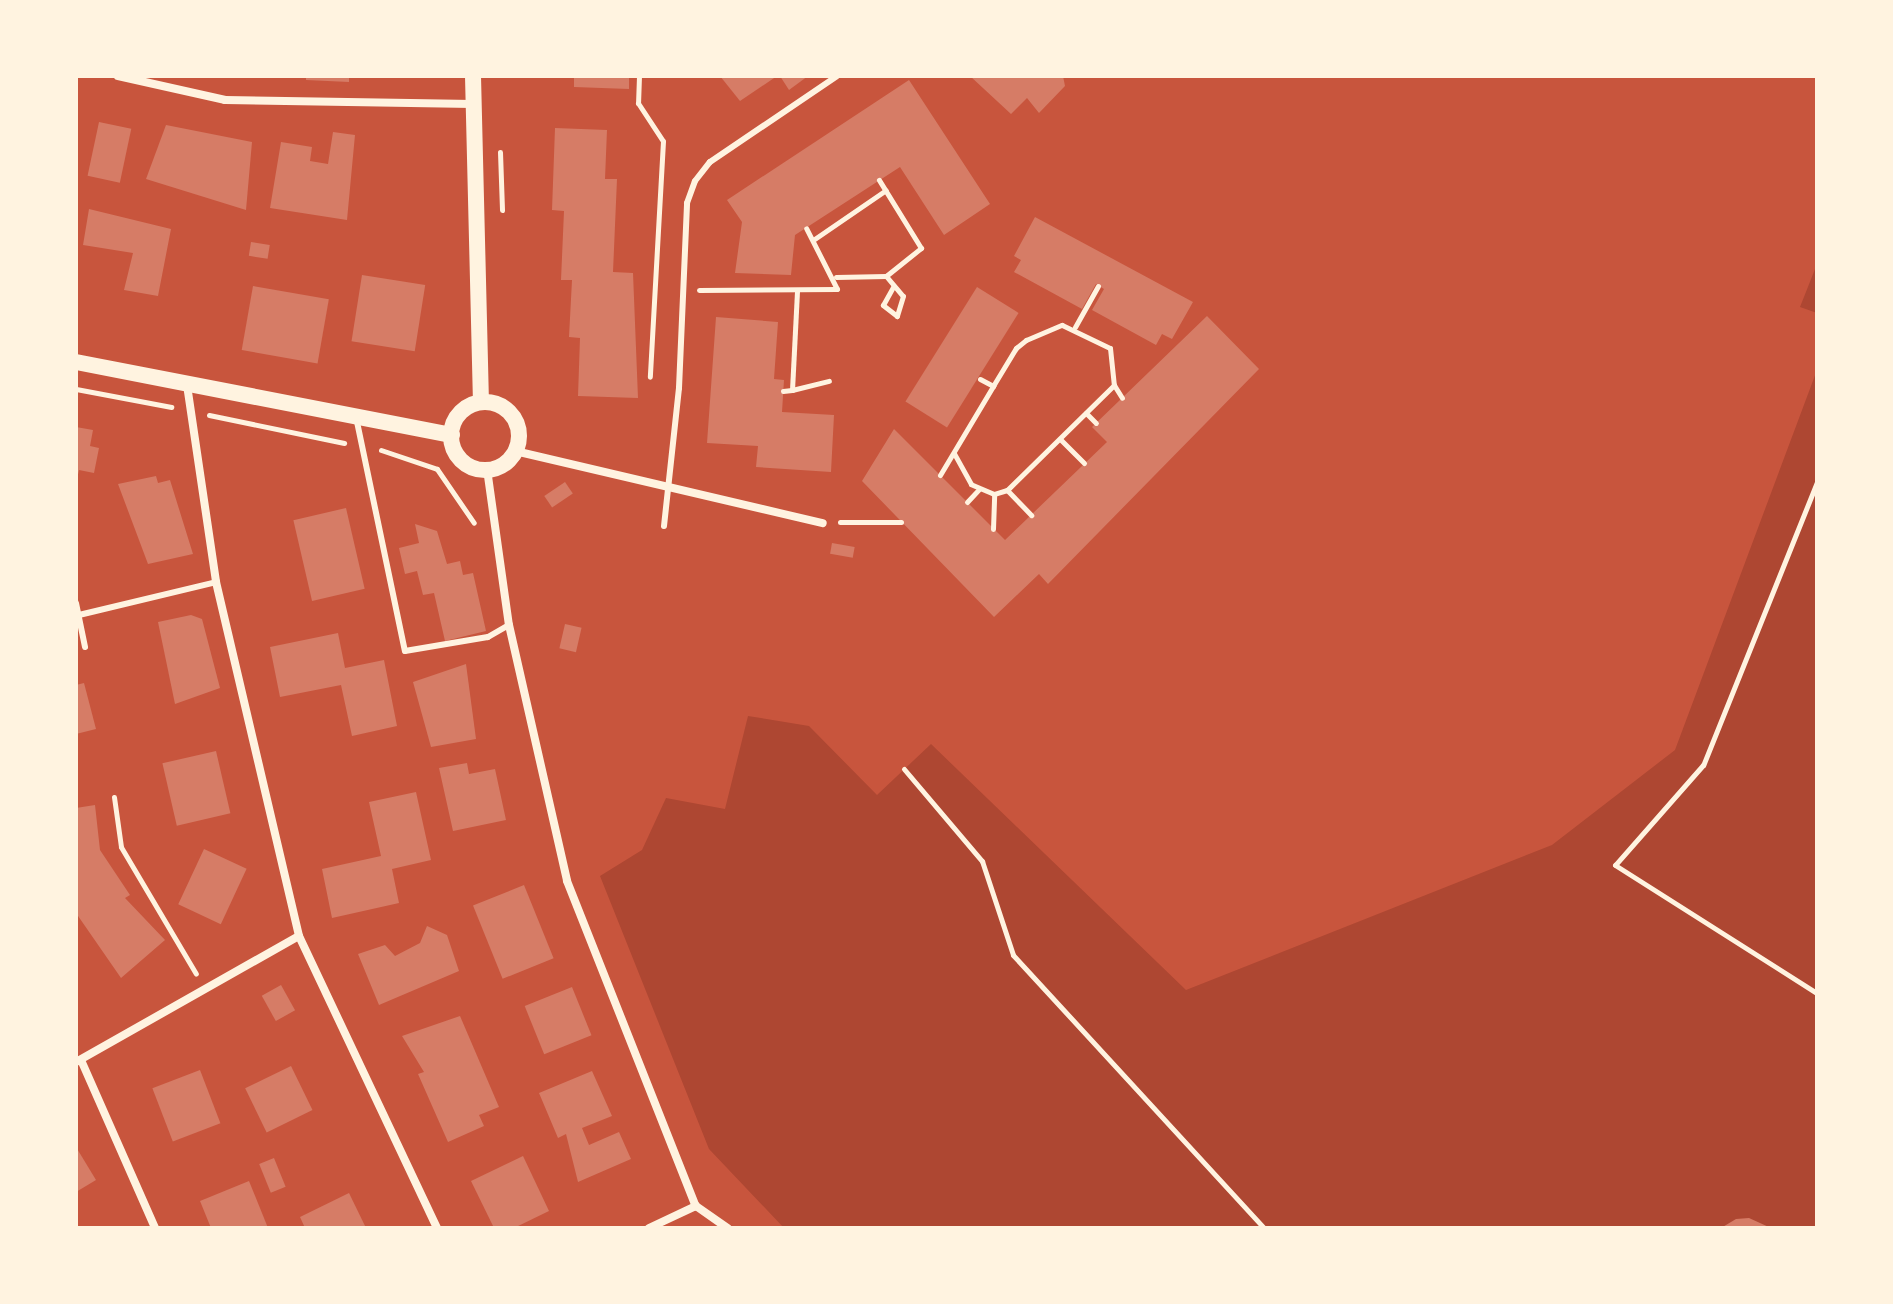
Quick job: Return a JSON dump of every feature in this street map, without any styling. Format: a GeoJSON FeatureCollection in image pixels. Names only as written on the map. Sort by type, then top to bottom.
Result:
{"type":"FeatureCollection","features":[{"type":"Feature","properties":{"kind":"main road"},"geometry":{"type":"LineString","coordinates":[[473,76],[481,402]]}},
{"type":"Feature","properties":{"kind":"main road"},"geometry":{"type":"LineString","coordinates":[[76,362],[452,435]]}},
{"type":"Feature","properties":{"kind":"main road"},"geometry":{"type":"LineString","coordinates":[[481,402],[513,417],[515,451],[487,469],[462,460],[452,435],[460,413],[481,402]]}},
{"type":"Feature","properties":{"kind":"street"},"geometry":{"type":"LineString","coordinates":[[118,76],[225,100],[473,104]]}},
{"type":"Feature","properties":{"kind":"street"},"geometry":{"type":"LineString","coordinates":[[187,385],[186,410],[216,582],[299,936],[437,1228]]}},
{"type":"Feature","properties":{"kind":"street"},"geometry":{"type":"LineString","coordinates":[[515,451],[823,523]]}},
{"type":"Feature","properties":{"kind":"street"},"geometry":{"type":"LineString","coordinates":[[487,469],[509,625],[567,881],[696,1206],[728,1228]]}},
{"type":"Feature","properties":{"kind":"street"},"geometry":{"type":"LineString","coordinates":[[155,1228],[78,1061],[207,991],[299,936]]}},
{"type":"Feature","properties":{"kind":"street"},"geometry":{"type":"LineString","coordinates":[[649,1228],[696,1206]]}},
{"type":"Feature","properties":{"kind":"lane"},"geometry":{"type":"LineString","coordinates":[[664,526],[672,487],[686,290],[687,203],[695,181],[710,162],[837,76]]}},
{"type":"Feature","properties":{"kind":"lane"},"geometry":{"type":"LineString","coordinates":[[356,416],[405,651],[488,637],[509,625]]}},
{"type":"Feature","properties":{"kind":"lane"},"geometry":{"type":"LineString","coordinates":[[79,615],[216,582]]}},
{"type":"Feature","properties":{"kind":"lane"},"geometry":{"type":"LineString","coordinates":[[76,603],[85,647]]}},
{"type":"Feature","properties":{"kind":"path"},"geometry":{"type":"LineString","coordinates":[[639,76],[638,103],[663,141],[650,377]]}},
{"type":"Feature","properties":{"kind":"path"},"geometry":{"type":"LineString","coordinates":[[836,277],[886,276],[921,248],[879,180]]}},
{"type":"Feature","properties":{"kind":"path"},"geometry":{"type":"LineString","coordinates":[[813,240],[886,190]]}},
{"type":"Feature","properties":{"kind":"path"},"geometry":{"type":"LineString","coordinates":[[686,290],[837,289],[836,277],[806,228]]}},
{"type":"Feature","properties":{"kind":"path"},"geometry":{"type":"LineString","coordinates":[[886,276],[905,304],[897,316],[883,305],[893,287]]}},
{"type":"Feature","properties":{"kind":"path"},"geometry":{"type":"LineString","coordinates":[[1075,327],[1098,286]]}},
{"type":"Feature","properties":{"kind":"path"},"geometry":{"type":"LineString","coordinates":[[792,390],[797,290]]}},
{"type":"Feature","properties":{"kind":"path"},"geometry":{"type":"LineString","coordinates":[[940,475],[993,386],[1026,340],[1062,325],[1075,327],[1110,348],[1114,385],[1122,398]]}},
{"type":"Feature","properties":{"kind":"path"},"geometry":{"type":"LineString","coordinates":[[980,379],[993,386]]}},
{"type":"Feature","properties":{"kind":"path"},"geometry":{"type":"LineString","coordinates":[[783,391],[829,381]]}},
{"type":"Feature","properties":{"kind":"path"},"geometry":{"type":"LineString","coordinates":[[954,453],[963,477],[979,489],[994,494],[1007,490],[1114,385]]}},
{"type":"Feature","properties":{"kind":"path"},"geometry":{"type":"LineString","coordinates":[[76,389],[361,446],[437,469],[474,523],[495,526]]}},
{"type":"Feature","properties":{"kind":"path"},"geometry":{"type":"LineString","coordinates":[[1086,413],[1096,423]]}},
{"type":"Feature","properties":{"kind":"path"},"geometry":{"type":"LineString","coordinates":[[1060,439],[1084,463]]}},
{"type":"Feature","properties":{"kind":"path"},"geometry":{"type":"LineString","coordinates":[[1817,482],[1703,765],[1615,865],[1817,993]]}},
{"type":"Feature","properties":{"kind":"path"},"geometry":{"type":"LineString","coordinates":[[967,502],[979,489]]}},
{"type":"Feature","properties":{"kind":"path"},"geometry":{"type":"LineString","coordinates":[[1007,490],[1031,515]]}},
{"type":"Feature","properties":{"kind":"path"},"geometry":{"type":"LineString","coordinates":[[993,529],[994,494]]}},
{"type":"Feature","properties":{"kind":"path"},"geometry":{"type":"LineString","coordinates":[[823,523],[901,522]]}},
{"type":"Feature","properties":{"kind":"path"},"geometry":{"type":"LineString","coordinates":[[904,769],[982,861],[1001,932],[1051,998],[1264,1228]]}},
{"type":"Feature","properties":{"kind":"path"},"geometry":{"type":"LineString","coordinates":[[114,797],[121,847],[207,991]]}},
{"type":"Feature","properties":{"kind":"shaded area"},"geometry":{"type":"Polygon","coordinates":[[[1817,264],[1817,313],[1800,307],[1817,264]]]}},
{"type":"Feature","properties":{"kind":"shaded area"},"geometry":{"type":"Polygon","coordinates":[[[1817,370],[1817,1228],[784,1228],[709,1149],[600,876],[642,850],[666,798],[725,809],[748,716],[809,726],[877,795],[931,744],[1186,990],[1552,845],[1675,750],[1817,370]]]}},
{"type":"Feature","properties":{"kind":"building"},"geometry":{"type":"Polygon","coordinates":[[[306,76],[349,76],[349,82],[306,80],[306,76]]]}},
{"type":"Feature","properties":{"kind":"building"},"geometry":{"type":"Polygon","coordinates":[[[574,76],[629,76],[629,89],[574,87],[574,76]]]}},
{"type":"Feature","properties":{"kind":"building"},"geometry":{"type":"Polygon","coordinates":[[[720,76],[777,76],[740,101],[720,76]]]}},
{"type":"Feature","properties":{"kind":"building"},"geometry":{"type":"Polygon","coordinates":[[[780,76],[808,76],[789,90],[780,76]]]}},
{"type":"Feature","properties":{"kind":"building"},"geometry":{"type":"Polygon","coordinates":[[[970,76],[1063,76],[1065,86],[1039,113],[1027,98],[1011,114],[970,76]]]}},
{"type":"Feature","properties":{"kind":"building"},"geometry":{"type":"Polygon","coordinates":[[[909,80],[990,204],[944,235],[900,167],[795,235],[791,275],[735,273],[742,222],[727,200],[909,80]]]}},
{"type":"Feature","properties":{"kind":"building"},"geometry":{"type":"Polygon","coordinates":[[[99,122],[131,129],[120,183],[88,176],[99,122]]]}},
{"type":"Feature","properties":{"kind":"building"},"geometry":{"type":"Polygon","coordinates":[[[166,125],[252,142],[246,210],[146,179],[166,125]]]}},
{"type":"Feature","properties":{"kind":"building"},"geometry":{"type":"Polygon","coordinates":[[[555,128],[607,130],[605,179],[617,179],[613,272],[633,273],[638,398],[578,396],[580,338],[569,337],[572,280],[561,280],[564,211],[552,210],[555,128]]]}},
{"type":"Feature","properties":{"kind":"building"},"geometry":{"type":"Polygon","coordinates":[[[333,132],[355,135],[347,220],[270,208],[281,142],[312,147],[310,161],[328,164],[333,132]]]}},
{"type":"Feature","properties":{"kind":"building"},"geometry":{"type":"Polygon","coordinates":[[[89,209],[171,229],[158,296],[124,290],[133,253],[83,245],[89,209]]]}},
{"type":"Feature","properties":{"kind":"building"},"geometry":{"type":"Polygon","coordinates":[[[1035,217],[1193,302],[1172,339],[1162,334],[1156,345],[1092,310],[1104,289],[1096,284],[1082,309],[1014,272],[1021,260],[1014,256],[1035,217]]]}},
{"type":"Feature","properties":{"kind":"building"},"geometry":{"type":"Polygon","coordinates":[[[251,242],[270,245],[268,259],[249,256],[251,242]]]}},
{"type":"Feature","properties":{"kind":"building"},"geometry":{"type":"Polygon","coordinates":[[[362,275],[425,285],[415,351],[352,341],[362,275]]]}},
{"type":"Feature","properties":{"kind":"building"},"geometry":{"type":"Polygon","coordinates":[[[253,286],[329,299],[318,363],[242,350],[253,286]]]}},
{"type":"Feature","properties":{"kind":"building"},"geometry":{"type":"Polygon","coordinates":[[[977,287],[1019,313],[947,427],[905,401],[977,287]]]}},
{"type":"Feature","properties":{"kind":"building"},"geometry":{"type":"Polygon","coordinates":[[[1207,316],[1259,369],[1048,584],[1039,574],[994,617],[862,481],[894,429],[1005,540],[1107,442],[1092,427],[1207,316]]]}},
{"type":"Feature","properties":{"kind":"building"},"geometry":{"type":"Polygon","coordinates":[[[716,317],[778,322],[774,379],[784,380],[782,412],[834,415],[831,472],[756,467],[758,446],[707,443],[716,317]]]}},
{"type":"Feature","properties":{"kind":"building"},"geometry":{"type":"Polygon","coordinates":[[[76,427],[93,430],[90,446],[99,448],[94,473],[79,470],[77,479],[76,427]]]}},
{"type":"Feature","properties":{"kind":"building"},"geometry":{"type":"Polygon","coordinates":[[[156,476],[158,483],[170,480],[193,554],[148,564],[118,484],[156,476]]]}},
{"type":"Feature","properties":{"kind":"building"},"geometry":{"type":"Polygon","coordinates":[[[565,482],[573,494],[552,508],[544,496],[565,482]]]}},
{"type":"Feature","properties":{"kind":"building"},"geometry":{"type":"Polygon","coordinates":[[[346,508],[365,589],[312,601],[293,520],[346,508]]]}},
{"type":"Feature","properties":{"kind":"building"},"geometry":{"type":"Polygon","coordinates":[[[415,524],[437,531],[447,564],[460,561],[463,575],[473,573],[486,631],[445,641],[434,593],[423,595],[417,571],[405,574],[399,548],[419,543],[415,524]]]}},
{"type":"Feature","properties":{"kind":"building"},"geometry":{"type":"Polygon","coordinates":[[[832,543],[855,547],[853,558],[830,554],[832,543]]]}},
{"type":"Feature","properties":{"kind":"building"},"geometry":{"type":"Polygon","coordinates":[[[191,615],[202,619],[220,688],[175,704],[158,622],[191,615]]]}},
{"type":"Feature","properties":{"kind":"building"},"geometry":{"type":"Polygon","coordinates":[[[565,624],[582,628],[576,652],[559,648],[565,624]]]}},
{"type":"Feature","properties":{"kind":"building"},"geometry":{"type":"Polygon","coordinates":[[[338,633],[345,668],[384,660],[397,726],[352,736],[341,685],[280,697],[270,647],[338,633]]]}},
{"type":"Feature","properties":{"kind":"building"},"geometry":{"type":"Polygon","coordinates":[[[466,664],[476,739],[431,747],[413,682],[466,664]]]}},
{"type":"Feature","properties":{"kind":"building"},"geometry":{"type":"Polygon","coordinates":[[[84,683],[96,729],[76,734],[76,685],[84,683]]]}},
{"type":"Feature","properties":{"kind":"building"},"geometry":{"type":"Polygon","coordinates":[[[216,751],[230,813],[177,826],[162,763],[216,751]]]}},
{"type":"Feature","properties":{"kind":"building"},"geometry":{"type":"Polygon","coordinates":[[[467,763],[469,774],[495,769],[506,820],[453,831],[439,768],[467,763]]]}},
{"type":"Feature","properties":{"kind":"building"},"geometry":{"type":"Polygon","coordinates":[[[416,792],[431,860],[392,869],[399,903],[332,918],[322,869],[381,856],[369,802],[416,792]]]}},
{"type":"Feature","properties":{"kind":"building"},"geometry":{"type":"Polygon","coordinates":[[[95,805],[100,850],[130,895],[125,898],[165,940],[121,978],[76,913],[76,808],[95,805]]]}},
{"type":"Feature","properties":{"kind":"building"},"geometry":{"type":"Polygon","coordinates":[[[204,849],[247,869],[221,924],[178,904],[204,849]]]}},
{"type":"Feature","properties":{"kind":"building"},"geometry":{"type":"Polygon","coordinates":[[[524,885],[554,958],[503,979],[473,906],[524,885]]]}},
{"type":"Feature","properties":{"kind":"building"},"geometry":{"type":"Polygon","coordinates":[[[427,926],[447,935],[459,971],[379,1005],[358,954],[385,945],[395,956],[420,943],[427,926]]]}},
{"type":"Feature","properties":{"kind":"building"},"geometry":{"type":"Polygon","coordinates":[[[281,985],[295,1010],[276,1021],[262,996],[281,985]]]}},
{"type":"Feature","properties":{"kind":"building"},"geometry":{"type":"Polygon","coordinates":[[[572,987],[591,1035],[544,1054],[525,1006],[572,987]]]}},
{"type":"Feature","properties":{"kind":"building"},"geometry":{"type":"Polygon","coordinates":[[[460,1016],[499,1107],[479,1115],[484,1126],[448,1142],[418,1074],[424,1072],[402,1036],[460,1016]]]}},
{"type":"Feature","properties":{"kind":"building"},"geometry":{"type":"Polygon","coordinates":[[[291,1066],[312,1110],[267,1132],[245,1088],[291,1066]]]}},
{"type":"Feature","properties":{"kind":"building"},"geometry":{"type":"Polygon","coordinates":[[[200,1070],[220,1123],[173,1141],[152,1088],[200,1070]]]}},
{"type":"Feature","properties":{"kind":"building"},"geometry":{"type":"Polygon","coordinates":[[[592,1071],[612,1116],[582,1128],[589,1145],[619,1132],[631,1159],[578,1182],[566,1134],[558,1138],[539,1093],[592,1071]]]}},
{"type":"Feature","properties":{"kind":"building"},"geometry":{"type":"Polygon","coordinates":[[[76,1147],[96,1180],[76,1192],[76,1147]]]}},
{"type":"Feature","properties":{"kind":"building"},"geometry":{"type":"Polygon","coordinates":[[[523,1156],[549,1211],[514,1228],[494,1228],[471,1181],[523,1156]]]}},
{"type":"Feature","properties":{"kind":"building"},"geometry":{"type":"Polygon","coordinates":[[[274,1158],[286,1187],[271,1193],[259,1164],[274,1158]]]}},
{"type":"Feature","properties":{"kind":"building"},"geometry":{"type":"Polygon","coordinates":[[[249,1181],[268,1228],[211,1228],[200,1201],[249,1181]]]}},
{"type":"Feature","properties":{"kind":"building"},"geometry":{"type":"Polygon","coordinates":[[[349,1193],[366,1228],[305,1228],[300,1217],[349,1193]]]}},
{"type":"Feature","properties":{"kind":"building"},"geometry":{"type":"Polygon","coordinates":[[[1749,1218],[1771,1228],[1721,1228],[1736,1219],[1749,1218]]]}}]}
